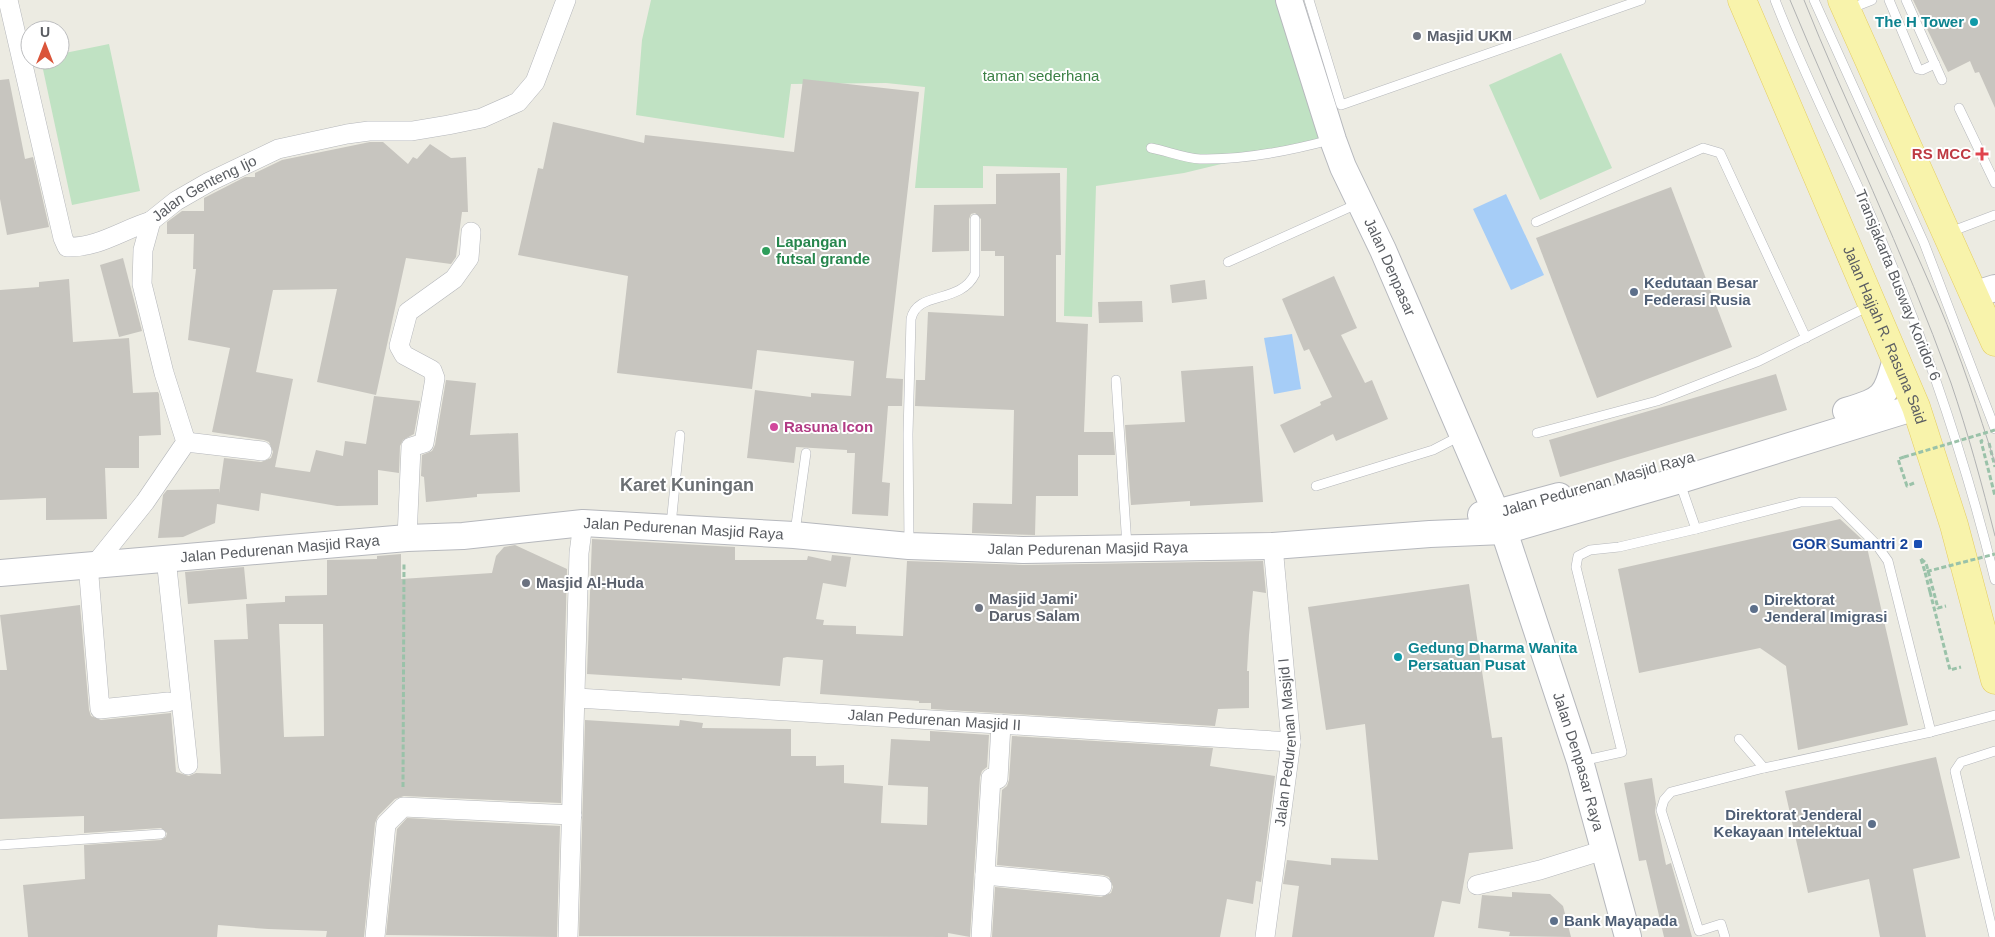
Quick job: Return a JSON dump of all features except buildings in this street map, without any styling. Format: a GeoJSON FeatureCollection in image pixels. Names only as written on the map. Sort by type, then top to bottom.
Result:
{"type":"FeatureCollection","features":[{"type":"Feature","properties":{"kind":"main road","name":"Jalan Hajjah R. Rasuna Said"},"geometry":{"type":"LineString","coordinates":[[1742,0],[1916,407],[1954,525],[1995,680]]}},
{"type":"Feature","properties":{"kind":"main road"},"geometry":{"type":"LineString","coordinates":[[1844,5],[1947,233],[1985,291],[1994,336]]}},
{"type":"Feature","properties":{"kind":"street"},"geometry":{"type":"LineString","coordinates":[[8,0],[63,238],[67,247],[80,248],[104,241],[130,227],[150,221]]}},
{"type":"Feature","properties":{"kind":"street","name":"Jalan Genteng Ijo"},"geometry":{"type":"LineString","coordinates":[[186,442],[164,373],[142,284],[143,250],[150,221],[176,201],[209,182],[278,149],[368,131],[412,131],[448,125],[482,118],[518,102],[535,82],[566,0]]}},
{"type":"Feature","properties":{"kind":"street","name":"Jalan Denpasar"},"geometry":{"type":"LineString","coordinates":[[1289,0],[1332,140],[1383,250],[1500,522]]}},
{"type":"Feature","properties":{"kind":"street"},"geometry":{"type":"LineString","coordinates":[[405,538],[411,447],[424,442],[435,378],[432,370],[404,355],[399,346],[408,312],[454,279],[470,258],[471,232]]}},
{"type":"Feature","properties":{"kind":"street","name":"Jalan Pedurenan Masjid Raya"},"geometry":{"type":"LineString","coordinates":[[1677,472],[1876,402],[1888,386],[1896,359]]}},
{"type":"Feature","properties":{"kind":"street","name":"Jalan Pedurenan Masjid Raya"},"geometry":{"type":"LineString","coordinates":[[0,573],[92,563],[405,538],[463,536],[583,523],[794,535],[909,546],[1023,550],[1273,546],[1430,534],[1500,522],[1916,407]]}},
{"type":"Feature","properties":{"kind":"street"},"geometry":{"type":"LineString","coordinates":[[168,702],[100,709],[92,563],[145,502],[186,442],[262,451]]}},
{"type":"Feature","properties":{"kind":"street","name":"Jalan Denpasar Raya"},"geometry":{"type":"LineString","coordinates":[[1500,522],[1580,761],[1628,937]]}},
{"type":"Feature","properties":{"kind":"street"},"geometry":{"type":"LineString","coordinates":[[568,937],[577,698],[580,553],[583,523]]}},
{"type":"Feature","properties":{"kind":"street","name":"Jalan Pedurenan Masjid I"},"geometry":{"type":"LineString","coordinates":[[1266,937],[1291,742],[1273,546]]}},
{"type":"Feature","properties":{"kind":"street"},"geometry":{"type":"LineString","coordinates":[[166,558],[188,765]]}},
{"type":"Feature","properties":{"kind":"street","name":"Jalan Pedurenan Masjid II"},"geometry":{"type":"LineString","coordinates":[[577,698],[1291,742]]}},
{"type":"Feature","properties":{"kind":"street"},"geometry":{"type":"LineString","coordinates":[[982,937],[991,778],[998,779],[1001,724]]}},
{"type":"Feature","properties":{"kind":"street"},"geometry":{"type":"LineString","coordinates":[[375,937],[386,824],[403,807],[572,815]]}},
{"type":"Feature","properties":{"kind":"street"},"geometry":{"type":"LineString","coordinates":[[1477,885],[1564,863],[1604,850]]}},
{"type":"Feature","properties":{"kind":"street"},"geometry":{"type":"LineString","coordinates":[[985,875],[1102,886]]}},
{"type":"Feature","properties":{"kind":"lane"},"geometry":{"type":"LineString","coordinates":[[1308,0],[1341,105],[1641,0]]}},
{"type":"Feature","properties":{"kind":"lane","name":"Transjakarta Busway Koridor 6"},"geometry":{"type":"LineString","coordinates":[[1775,0],[1914,319],[1941,395],[1995,580]]}},
{"type":"Feature","properties":{"kind":"lane"},"geometry":{"type":"LineString","coordinates":[[1814,0],[1924,244],[1995,429]]}},
{"type":"Feature","properties":{"kind":"lane"},"geometry":{"type":"LineString","coordinates":[[1844,5],[1872,0]]}},
{"type":"Feature","properties":{"kind":"lane"},"geometry":{"type":"LineString","coordinates":[[1889,0],[1918,69],[1922,70],[1935,64]]}},
{"type":"Feature","properties":{"kind":"lane"},"geometry":{"type":"LineString","coordinates":[[1906,0],[1942,80]]}},
{"type":"Feature","properties":{"kind":"lane"},"geometry":{"type":"LineString","coordinates":[[1959,108],[1995,183]]}},
{"type":"Feature","properties":{"kind":"lane"},"geometry":{"type":"LineString","coordinates":[[1151,148],[1198,159],[1234,157],[1309,146],[1332,140]]}},
{"type":"Feature","properties":{"kind":"lane"},"geometry":{"type":"LineString","coordinates":[[1536,222],[1703,148],[1720,153],[1806,338]]}},
{"type":"Feature","properties":{"kind":"lane"},"geometry":{"type":"LineString","coordinates":[[1228,262],[1360,203]]}},
{"type":"Feature","properties":{"kind":"lane"},"geometry":{"type":"LineString","coordinates":[[1947,233],[1995,215]]}},
{"type":"Feature","properties":{"kind":"lane"},"geometry":{"type":"LineString","coordinates":[[909,546],[908,434],[911,318],[913,311],[918,306],[928,300],[959,292],[972,279],[975,274],[975,219]]}},
{"type":"Feature","properties":{"kind":"lane"},"geometry":{"type":"LineString","coordinates":[[1537,433],[1657,402],[1759,361],[1872,304]]}},
{"type":"Feature","properties":{"kind":"lane"},"geometry":{"type":"LineString","coordinates":[[1116,380],[1127,547]]}},
{"type":"Feature","properties":{"kind":"lane"},"geometry":{"type":"LineString","coordinates":[[1316,486],[1433,450],[1463,435]]}},
{"type":"Feature","properties":{"kind":"lane"},"geometry":{"type":"LineString","coordinates":[[671,528],[680,436]]}},
{"type":"Feature","properties":{"kind":"lane"},"geometry":{"type":"LineString","coordinates":[[794,535],[806,453]]}},
{"type":"Feature","properties":{"kind":"lane"},"geometry":{"type":"LineString","coordinates":[[1677,472],[1696,529]]}},
{"type":"Feature","properties":{"kind":"lane"},"geometry":{"type":"LineString","coordinates":[[1580,761],[1622,752],[1576,567],[1578,556],[1590,550],[1619,546],[1696,529],[1801,502],[1834,502],[1876,544],[1888,561],[1931,732]]}},
{"type":"Feature","properties":{"kind":"lane"},"geometry":{"type":"LineString","coordinates":[[1725,937],[1721,924],[1699,931],[1661,810],[1664,800],[1672,792],[1764,768],[1931,732],[1995,714]]}},
{"type":"Feature","properties":{"kind":"lane"},"geometry":{"type":"LineString","coordinates":[[1739,739],[1764,768]]}},
{"type":"Feature","properties":{"kind":"lane"},"geometry":{"type":"LineString","coordinates":[[1994,937],[1955,771],[1961,762],[1995,751]]}},
{"type":"Feature","properties":{"kind":"lane"},"geometry":{"type":"LineString","coordinates":[[0,844],[161,834]]}},
{"type":"Feature","properties":{"kind":"path"},"geometry":{"type":"LineString","coordinates":[[1914,483],[1907,486],[1898,459],[1995,429]]}},
{"type":"Feature","properties":{"kind":"path"},"geometry":{"type":"LineString","coordinates":[[1995,467],[1988,439],[1981,441],[1995,496]]}},
{"type":"Feature","properties":{"kind":"path"},"geometry":{"type":"LineString","coordinates":[[403,807],[405,538]]}},
{"type":"Feature","properties":{"kind":"path"},"geometry":{"type":"LineString","coordinates":[[1925,572],[1995,554]]}},
{"type":"Feature","properties":{"kind":"path"},"geometry":{"type":"LineString","coordinates":[[1946,606],[1938,608],[1926,563],[1921,560],[1950,670],[1962,667]]}},
{"type":"Feature","properties":{"kind":"green space","name":"taman sederhana"},"geometry":{"type":"Polygon","coordinates":[[[651,0],[1278,0],[1329,138],[1184,173],[1096,186],[1092,317],[1064,316],[1067,168],[983,166],[983,188],[915,188],[925,87],[886,83],[791,84],[784,138],[636,115],[642,40],[651,0]]]}},
{"type":"Feature","properties":{"kind":"green space"},"geometry":{"type":"Polygon","coordinates":[[[109,44],[140,191],[72,205],[43,70],[70,70],[70,52],[109,44]]]}},
{"type":"Feature","properties":{"kind":"green space"},"geometry":{"type":"Polygon","coordinates":[[[1561,53],[1612,168],[1540,200],[1489,85],[1561,53]]]}},
{"type":"Feature","properties":{"kind":"water"},"geometry":{"type":"Polygon","coordinates":[[[1506,194],[1544,275],[1511,290],[1473,209],[1506,194]]]}},
{"type":"Feature","properties":{"kind":"water"},"geometry":{"type":"Polygon","coordinates":[[[1292,334],[1301,389],[1274,394],[1264,338],[1292,334]]]}},
{"type":"Feature","properties":{"kind":"tram line"},"geometry":{"type":"LineString","coordinates":[[1790,0],[1933,334],[1963,421],[1995,536]]}},
{"type":"Feature","properties":{"kind":"tram line"},"geometry":{"type":"LineString","coordinates":[[1804,0],[1836,77],[1939,305],[1976,403],[1995,463]]}},
{"type":"Feature","properties":{"kind":"place","name":"The H Tower"},"geometry":{"type":"Point","coordinates":[1974,22]}},
{"type":"Feature","properties":{"kind":"place","name":"Masjid UKM"},"geometry":{"type":"Point","coordinates":[1417,36]}},
{"type":"Feature","properties":{"kind":"place","name":"RS MCC"},"geometry":{"type":"Point","coordinates":[1982,154]}},
{"type":"Feature","properties":{"kind":"place","name":"Lapangan futsal grande"},"geometry":{"type":"Point","coordinates":[766,251]}},
{"type":"Feature","properties":{"kind":"place","name":"Kedutaan Besar Federasi Rusia"},"geometry":{"type":"Point","coordinates":[1634,292]}},
{"type":"Feature","properties":{"kind":"place","name":"Rasuna Icon"},"geometry":{"type":"Point","coordinates":[774,427]}},
{"type":"Feature","properties":{"kind":"place","name":"GOR Sumantri 2"},"geometry":{"type":"Point","coordinates":[1918,544]}},
{"type":"Feature","properties":{"kind":"place","name":"Masjid Al-Huda"},"geometry":{"type":"Point","coordinates":[526,583]}},
{"type":"Feature","properties":{"kind":"place","name":"Masjid Jami' Darus Salam"},"geometry":{"type":"Point","coordinates":[979,608]}},
{"type":"Feature","properties":{"kind":"place","name":"Direktorat Jenderal Imigrasi"},"geometry":{"type":"Point","coordinates":[1754,609]}},
{"type":"Feature","properties":{"kind":"place","name":"Gedung Dharma Wanita Persatuan Pusat"},"geometry":{"type":"Point","coordinates":[1398,657]}},
{"type":"Feature","properties":{"kind":"place","name":"Direktorat Jenderal Kekayaan Intelektual"},"geometry":{"type":"Point","coordinates":[1872,824]}},
{"type":"Feature","properties":{"kind":"place","name":"Bank Mayapada"},"geometry":{"type":"Point","coordinates":[1554,921]}},
{"type":"Feature","properties":{"kind":"district","name":"Karet Kuningan"},"geometry":{"type":"Point","coordinates":[687,485]}}]}
